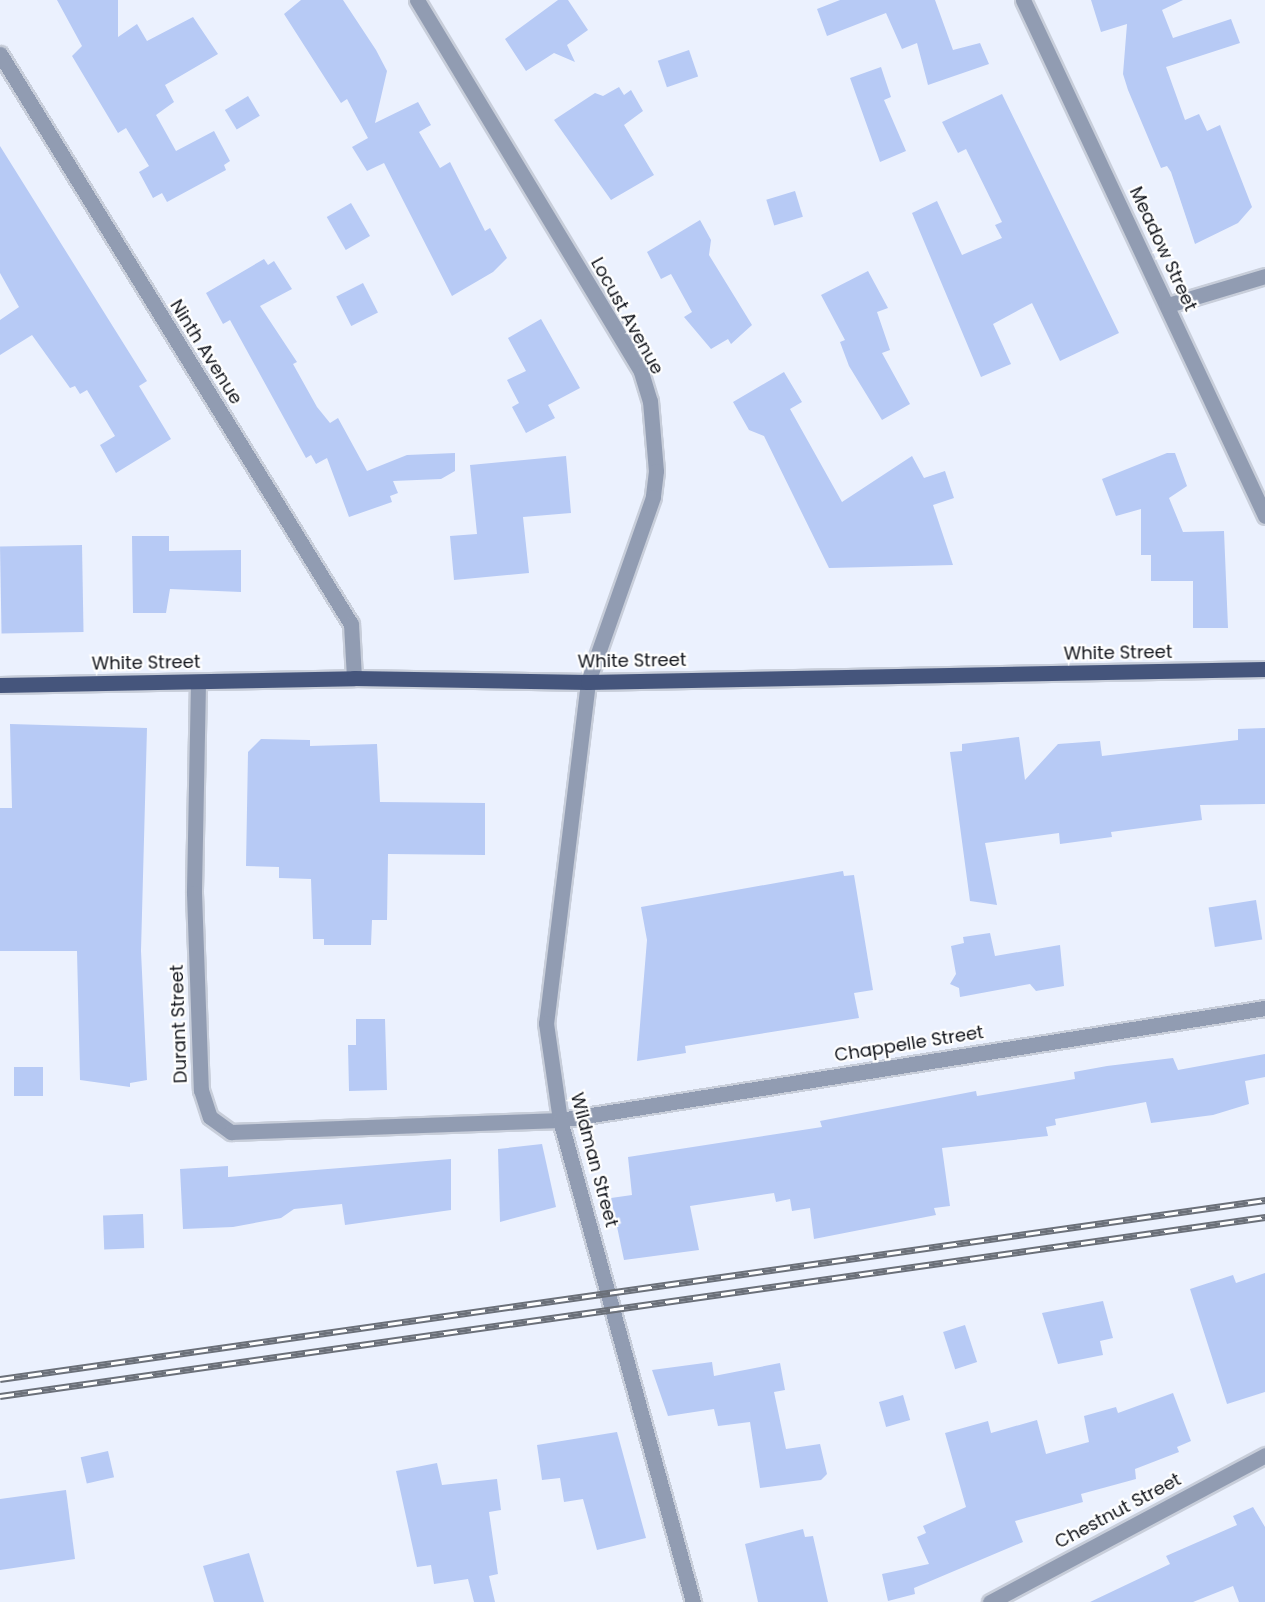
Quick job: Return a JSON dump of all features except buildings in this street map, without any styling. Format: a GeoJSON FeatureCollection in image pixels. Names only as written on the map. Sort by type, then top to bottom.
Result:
{"type":"FeatureCollection","features":[{"type":"Feature","properties":{"kind":"main road","name":"White Street"},"geometry":{"type":"LineString","coordinates":[[0,685],[354,678],[588,682],[1265,669]]}},
{"type":"Feature","properties":{"kind":"street","name":"Locust Avenue"},"geometry":{"type":"LineString","coordinates":[[417,0],[641,372],[650,401],[656,471],[652,497],[588,682]]}},
{"type":"Feature","properties":{"kind":"street","name":"Meadow Street"},"geometry":{"type":"LineString","coordinates":[[1023,0],[1265,516]]}},
{"type":"Feature","properties":{"kind":"street","name":"Ninth Avenue"},"geometry":{"type":"LineString","coordinates":[[0,54],[351,624],[354,678]]}},
{"type":"Feature","properties":{"kind":"street"},"geometry":{"type":"LineString","coordinates":[[1168,305],[1265,276]]}},
{"type":"Feature","properties":{"kind":"street","name":"Durant Street"},"geometry":{"type":"LineString","coordinates":[[198,682],[194,893],[201,1090],[210,1117],[231,1132],[560,1120]]}},
{"type":"Feature","properties":{"kind":"street","name":"Wildman Street"},"geometry":{"type":"LineString","coordinates":[[588,682],[546,1023],[560,1120],[693,1602]]}},
{"type":"Feature","properties":{"kind":"street","name":"Chappelle Street"},"geometry":{"type":"LineString","coordinates":[[560,1120],[1265,1008]]}},
{"type":"Feature","properties":{"kind":"street","name":"Chestnut Street"},"geometry":{"type":"LineString","coordinates":[[990,1602],[1265,1455]]}},
{"type":"Feature","properties":{"kind":"railway"},"geometry":{"type":"LineString","coordinates":[[0,1379],[1265,1200]]}},
{"type":"Feature","properties":{"kind":"railway"},"geometry":{"type":"LineString","coordinates":[[0,1396],[1265,1217]]}}]}
